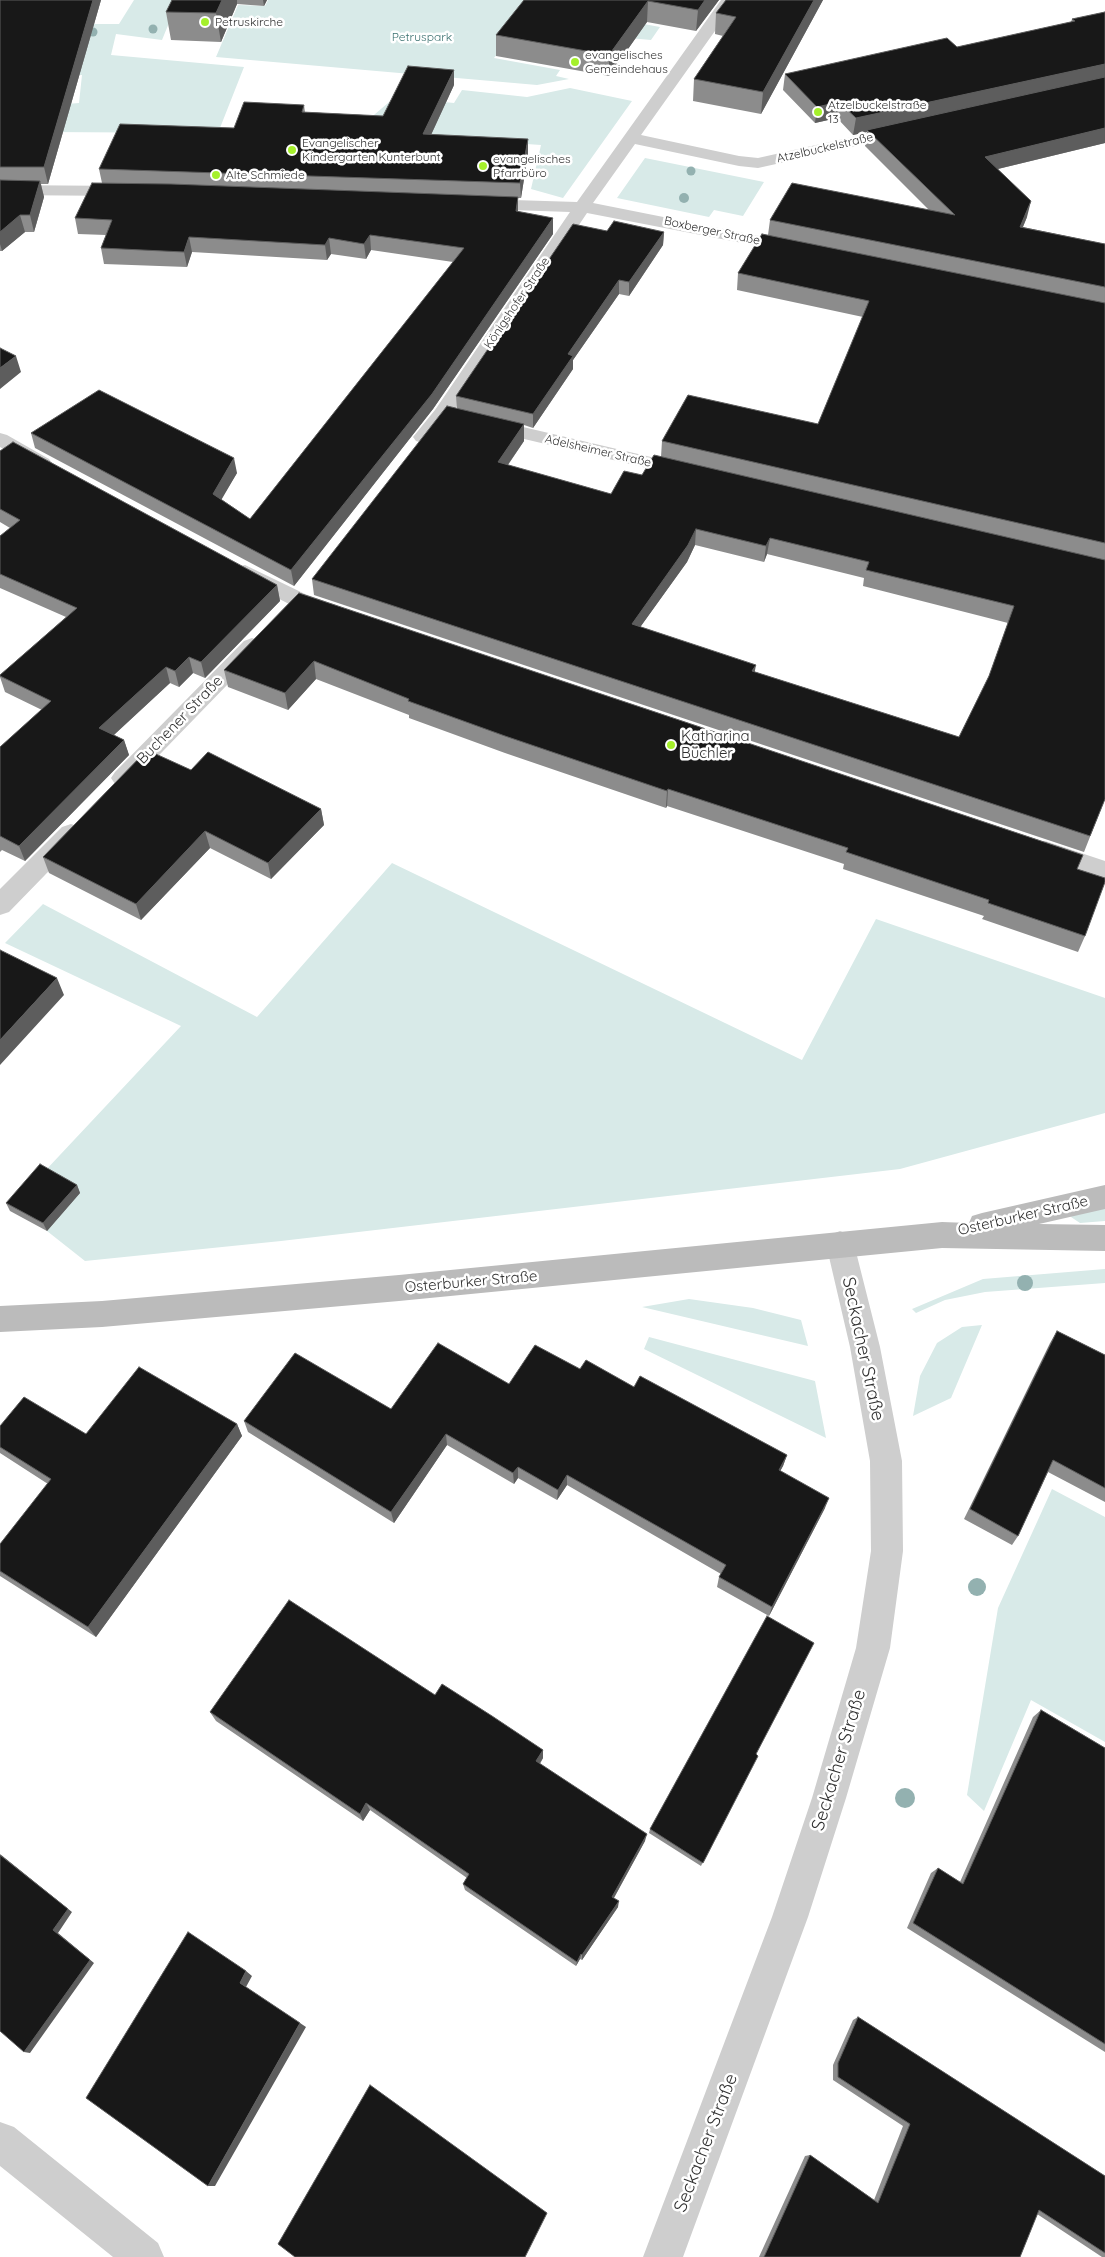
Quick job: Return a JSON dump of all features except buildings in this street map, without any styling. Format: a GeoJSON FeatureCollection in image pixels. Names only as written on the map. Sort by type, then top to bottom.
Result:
{"type":"FeatureCollection","features":[{"type":"Feature","properties":{"kind":"street","name":"Königshofer Straße"},"geometry":{"type":"LineString","coordinates":[[412,452],[458,417],[582,207],[729,0]]}},
{"type":"Feature","properties":{"kind":"street","name":"Atzelbuckelstraße"},"geometry":{"type":"LineString","coordinates":[[632,138],[739,161],[758,163],[912,128]]}},
{"type":"Feature","properties":{"kind":"street"},"geometry":{"type":"LineString","coordinates":[[0,190],[147,192]]}},
{"type":"Feature","properties":{"kind":"street"},"geometry":{"type":"LineString","coordinates":[[466,204],[582,207]]}},
{"type":"Feature","properties":{"kind":"street","name":"Boxberger Straße"},"geometry":{"type":"LineString","coordinates":[[582,207],[813,252]]}},
{"type":"Feature","properties":{"kind":"street","name":"Adelsheimer Straße"},"geometry":{"type":"LineString","coordinates":[[458,417],[708,476]]}},
{"type":"Feature","properties":{"kind":"street"},"geometry":{"type":"LineString","coordinates":[[0,440],[62,473]]}},
{"type":"Feature","properties":{"kind":"street"},"geometry":{"type":"LineString","coordinates":[[227,562],[289,606],[344,615]]}},
{"type":"Feature","properties":{"kind":"street","name":"Buchener Straße"},"geometry":{"type":"LineString","coordinates":[[109,793],[289,606]]}},
{"type":"Feature","properties":{"kind":"street"},"geometry":{"type":"LineString","coordinates":[[0,905],[88,815]]}},
{"type":"Feature","properties":{"kind":"street"},"geometry":{"type":"LineString","coordinates":[[1030,845],[1105,870]]}},
{"type":"Feature","properties":{"kind":"street","name":"Osterburker Straße"},"geometry":{"type":"LineString","coordinates":[[942,1235],[1105,1197]]}},
{"type":"Feature","properties":{"kind":"street","name":"Osterburker Straße"},"geometry":{"type":"LineString","coordinates":[[0,1319],[112,1314],[942,1235],[1105,1238]]}},
{"type":"Feature","properties":{"kind":"street","name":"Seckacher Straße"},"geometry":{"type":"LineString","coordinates":[[663,2257],[790,1917],[829,1798],[873,1648],[887,1551],[886,1461],[865,1348],[840,1244]]}},
{"type":"Feature","properties":{"kind":"street"},"geometry":{"type":"LineString","coordinates":[[0,2141],[144,2257]]}},
{"type":"Feature","properties":{"kind":"green space"},"geometry":{"type":"Polygon","coordinates":[[[134,0],[184,0],[173,13],[162,40],[116,34],[111,55],[244,67],[218,133],[44,132],[54,105],[79,103],[82,75],[51,76],[0,24],[119,24],[134,0]]]}},
{"type":"Feature","properties":{"kind":"green space","name":"Petruspark"},"geometry":{"type":"Polygon","coordinates":[[[268,0],[599,0],[589,14],[660,27],[651,40],[518,28],[494,58],[560,70],[556,76],[569,79],[537,85],[216,57],[238,5],[265,6],[268,0]]]}},
{"type":"Feature","properties":{"kind":"green space"},"geometry":{"type":"Polygon","coordinates":[[[570,88],[632,101],[563,198],[531,189],[541,145],[354,132],[395,97],[454,103],[462,90],[527,97],[570,88]]]}},
{"type":"Feature","properties":{"kind":"green space"},"geometry":{"type":"Polygon","coordinates":[[[645,158],[764,182],[743,216],[714,210],[709,217],[617,198],[645,158]]]}},
{"type":"Feature","properties":{"kind":"green space"},"geometry":{"type":"Polygon","coordinates":[[[392,863],[802,1060],[876,919],[1105,998],[1105,1113],[900,1169],[281,1241],[85,1261],[47,1231],[44,1172],[181,1026],[5,943],[43,904],[257,1017],[392,863]]]}},
{"type":"Feature","properties":{"kind":"green space"},"geometry":{"type":"Polygon","coordinates":[[[1105,1205],[1105,1221],[1080,1223],[1071,1217],[1074,1209],[1105,1205]]]}},
{"type":"Feature","properties":{"kind":"green space"},"geometry":{"type":"Polygon","coordinates":[[[1105,1269],[1105,1283],[985,1292],[945,1300],[916,1313],[912,1309],[983,1279],[1105,1269]]]}},
{"type":"Feature","properties":{"kind":"green space"},"geometry":{"type":"Polygon","coordinates":[[[689,1299],[753,1308],[801,1320],[808,1346],[642,1307],[689,1299]]]}},
{"type":"Feature","properties":{"kind":"green space"},"geometry":{"type":"Polygon","coordinates":[[[982,1325],[951,1398],[913,1416],[920,1376],[937,1343],[962,1327],[982,1325]]]}},
{"type":"Feature","properties":{"kind":"green space"},"geometry":{"type":"Polygon","coordinates":[[[649,1337],[815,1381],[826,1438],[644,1349],[649,1337]]]}},
{"type":"Feature","properties":{"kind":"green space"},"geometry":{"type":"Polygon","coordinates":[[[1052,1489],[1105,1517],[1105,1742],[1031,1700],[984,1811],[967,1795],[998,1608],[1052,1489]]]}},
{"type":"Feature","properties":{"kind":"place","name":"Petruskirche"},"geometry":{"type":"Point","coordinates":[205,22]}},
{"type":"Feature","properties":{"kind":"place","name":"evangelisches Gemeindehaus"},"geometry":{"type":"Point","coordinates":[575,62]}},
{"type":"Feature","properties":{"kind":"place","name":"Atzelbuckelstraße 13"},"geometry":{"type":"Point","coordinates":[818,112]}},
{"type":"Feature","properties":{"kind":"place","name":"Evangelischer Kindergarten Kunterbunt"},"geometry":{"type":"Point","coordinates":[292,150]}},
{"type":"Feature","properties":{"kind":"place","name":"evangelisches Pfarrbüro"},"geometry":{"type":"Point","coordinates":[483,166]}},
{"type":"Feature","properties":{"kind":"place","name":"Alte Schmiede"},"geometry":{"type":"Point","coordinates":[216,175]}},
{"type":"Feature","properties":{"kind":"place","name":"Katharina Büchler"},"geometry":{"type":"Point","coordinates":[671,745]}}]}
